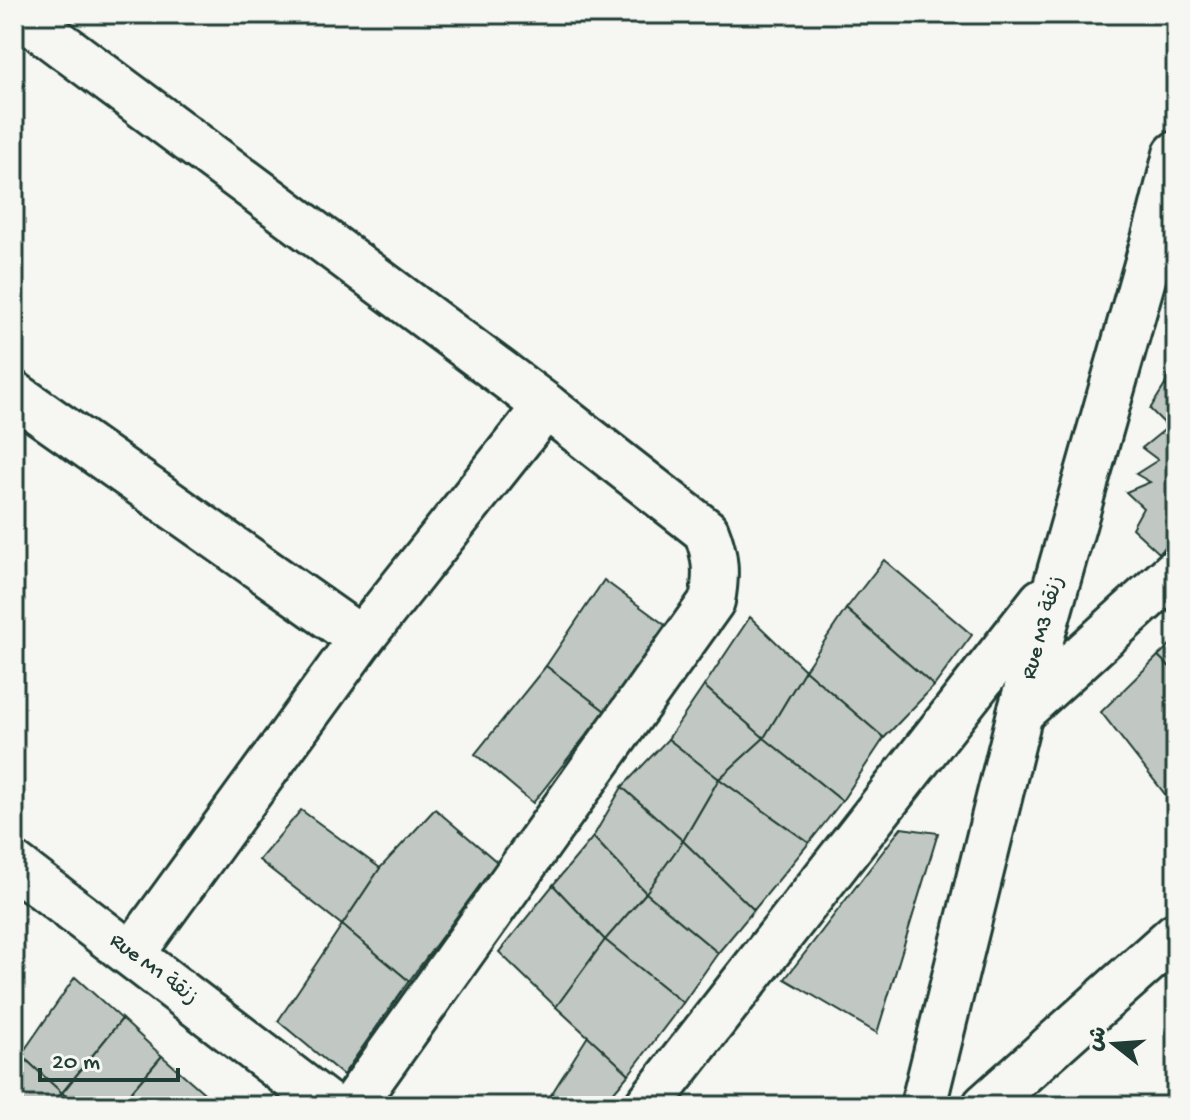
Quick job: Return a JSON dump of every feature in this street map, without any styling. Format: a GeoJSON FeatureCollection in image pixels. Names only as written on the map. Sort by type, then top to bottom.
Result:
{"type":"FeatureCollection","features":[{"type":"Feature","properties":{"kind":"street"},"geometry":{"type":"LineString","coordinates":[[20,14],[546,406],[706,531],[715,553],[717,574],[712,601],[352,1106]]}},
{"type":"Feature","properties":{"kind":"street","name":"Rue M3 زنقة"},"geometry":{"type":"LineString","coordinates":[[923,1106],[1020,713],[1056,583],[1168,215],[1176,154]]}},
{"type":"Feature","properties":{"kind":"street"},"geometry":{"type":"LineString","coordinates":[[14,394],[361,639]]}},
{"type":"Feature","properties":{"kind":"street"},"geometry":{"type":"LineString","coordinates":[[132,954],[361,639],[546,406]]}},
{"type":"Feature","properties":{"kind":"street"},"geometry":{"type":"LineString","coordinates":[[1020,713],[1176,571]]}},
{"type":"Feature","properties":{"kind":"street"},"geometry":{"type":"LineString","coordinates":[[647,1106],[1056,583]]}},
{"type":"Feature","properties":{"kind":"street","name":"Rue M1 زنقة"},"geometry":{"type":"LineString","coordinates":[[14,865],[329,1106]]}},
{"type":"Feature","properties":{"kind":"street"},"geometry":{"type":"LineString","coordinates":[[985,1106],[1176,935]]}},
{"type":"Feature","properties":{"kind":"building"},"geometry":{"type":"Polygon","coordinates":[[[1176,353],[1176,394],[1165,385],[1176,353]]]}},
{"type":"Feature","properties":{"kind":"building"},"geometry":{"type":"Polygon","coordinates":[[[1165,385],[1176,394],[1176,537],[1159,553],[1132,528],[1143,508],[1126,492],[1150,482],[1136,474],[1158,460],[1142,448],[1168,427],[1150,409],[1165,385]]]}},
{"type":"Feature","properties":{"kind":"building"},"geometry":{"type":"Polygon","coordinates":[[[884,560],[972,635],[934,686],[846,609],[884,560]]]}},
{"type":"Feature","properties":{"kind":"building"},"geometry":{"type":"Polygon","coordinates":[[[604,580],[665,625],[605,711],[546,666],[604,580]]]}},
{"type":"Feature","properties":{"kind":"building"},"geometry":{"type":"Polygon","coordinates":[[[846,609],[934,686],[884,738],[805,670],[846,609]]]}},
{"type":"Feature","properties":{"kind":"building"},"geometry":{"type":"Polygon","coordinates":[[[750,617],[805,670],[764,738],[704,686],[750,617]]]}},
{"type":"Feature","properties":{"kind":"building"},"geometry":{"type":"Polygon","coordinates":[[[1176,639],[1176,673],[1158,656],[1176,639]]]}},
{"type":"Feature","properties":{"kind":"building"},"geometry":{"type":"Polygon","coordinates":[[[1158,656],[1176,673],[1176,791],[1168,798],[1101,712],[1158,656]]]}},
{"type":"Feature","properties":{"kind":"building"},"geometry":{"type":"Polygon","coordinates":[[[546,666],[605,711],[533,803],[475,754],[546,666]]]}},
{"type":"Feature","properties":{"kind":"building"},"geometry":{"type":"Polygon","coordinates":[[[805,670],[884,738],[842,801],[764,738],[805,670]]]}},
{"type":"Feature","properties":{"kind":"building"},"geometry":{"type":"Polygon","coordinates":[[[704,686],[764,738],[719,779],[668,739],[704,686]]]}},
{"type":"Feature","properties":{"kind":"building"},"geometry":{"type":"Polygon","coordinates":[[[764,738],[842,801],[809,843],[719,779],[764,738]]]}},
{"type":"Feature","properties":{"kind":"building"},"geometry":{"type":"Polygon","coordinates":[[[668,739],[719,779],[683,841],[622,787],[668,739]]]}},
{"type":"Feature","properties":{"kind":"building"},"geometry":{"type":"Polygon","coordinates":[[[719,779],[809,843],[754,910],[683,841],[719,779]]]}},
{"type":"Feature","properties":{"kind":"building"},"geometry":{"type":"Polygon","coordinates":[[[622,787],[683,841],[646,893],[593,837],[622,787]]]}},
{"type":"Feature","properties":{"kind":"building"},"geometry":{"type":"Polygon","coordinates":[[[435,809],[497,862],[409,981],[342,925],[380,868],[435,809]]]}},
{"type":"Feature","properties":{"kind":"building"},"geometry":{"type":"Polygon","coordinates":[[[301,810],[380,868],[342,925],[259,860],[301,810]]]}},
{"type":"Feature","properties":{"kind":"building"},"geometry":{"type":"Polygon","coordinates":[[[901,828],[938,833],[877,1033],[785,979],[901,828]]]}},
{"type":"Feature","properties":{"kind":"building"},"geometry":{"type":"Polygon","coordinates":[[[593,837],[646,893],[605,940],[553,885],[593,837]]]}},
{"type":"Feature","properties":{"kind":"building"},"geometry":{"type":"Polygon","coordinates":[[[683,841],[754,910],[718,953],[646,893],[683,841]]]}},
{"type":"Feature","properties":{"kind":"building"},"geometry":{"type":"Polygon","coordinates":[[[553,885],[605,940],[556,1007],[499,952],[553,885]]]}},
{"type":"Feature","properties":{"kind":"building"},"geometry":{"type":"Polygon","coordinates":[[[646,893],[718,953],[683,1003],[605,940],[646,893]]]}},
{"type":"Feature","properties":{"kind":"building"},"geometry":{"type":"Polygon","coordinates":[[[342,925],[409,981],[343,1075],[278,1021],[342,925]]]}},
{"type":"Feature","properties":{"kind":"building"},"geometry":{"type":"Polygon","coordinates":[[[605,940],[683,1003],[629,1074],[556,1007],[605,940]]]}},
{"type":"Feature","properties":{"kind":"building"},"geometry":{"type":"Polygon","coordinates":[[[75,977],[122,1019],[62,1093],[21,1055],[75,977]]]}},
{"type":"Feature","properties":{"kind":"building"},"geometry":{"type":"Polygon","coordinates":[[[122,1019],[162,1056],[119,1106],[77,1106],[62,1093],[122,1019]]]}},
{"type":"Feature","properties":{"kind":"building"},"geometry":{"type":"Polygon","coordinates":[[[588,1036],[629,1074],[602,1106],[544,1106],[588,1036]]]}},
{"type":"Feature","properties":{"kind":"building"},"geometry":{"type":"Polygon","coordinates":[[[21,1055],[62,1093],[51,1106],[14,1106],[14,1062],[21,1055]]]}},
{"type":"Feature","properties":{"kind":"building"},"geometry":{"type":"Polygon","coordinates":[[[162,1056],[219,1106],[119,1106],[162,1056]]]}},
{"type":"Feature","properties":{"kind":"building"},"geometry":{"type":"Polygon","coordinates":[[[62,1093],[77,1106],[51,1106],[62,1093]]]}}]}
